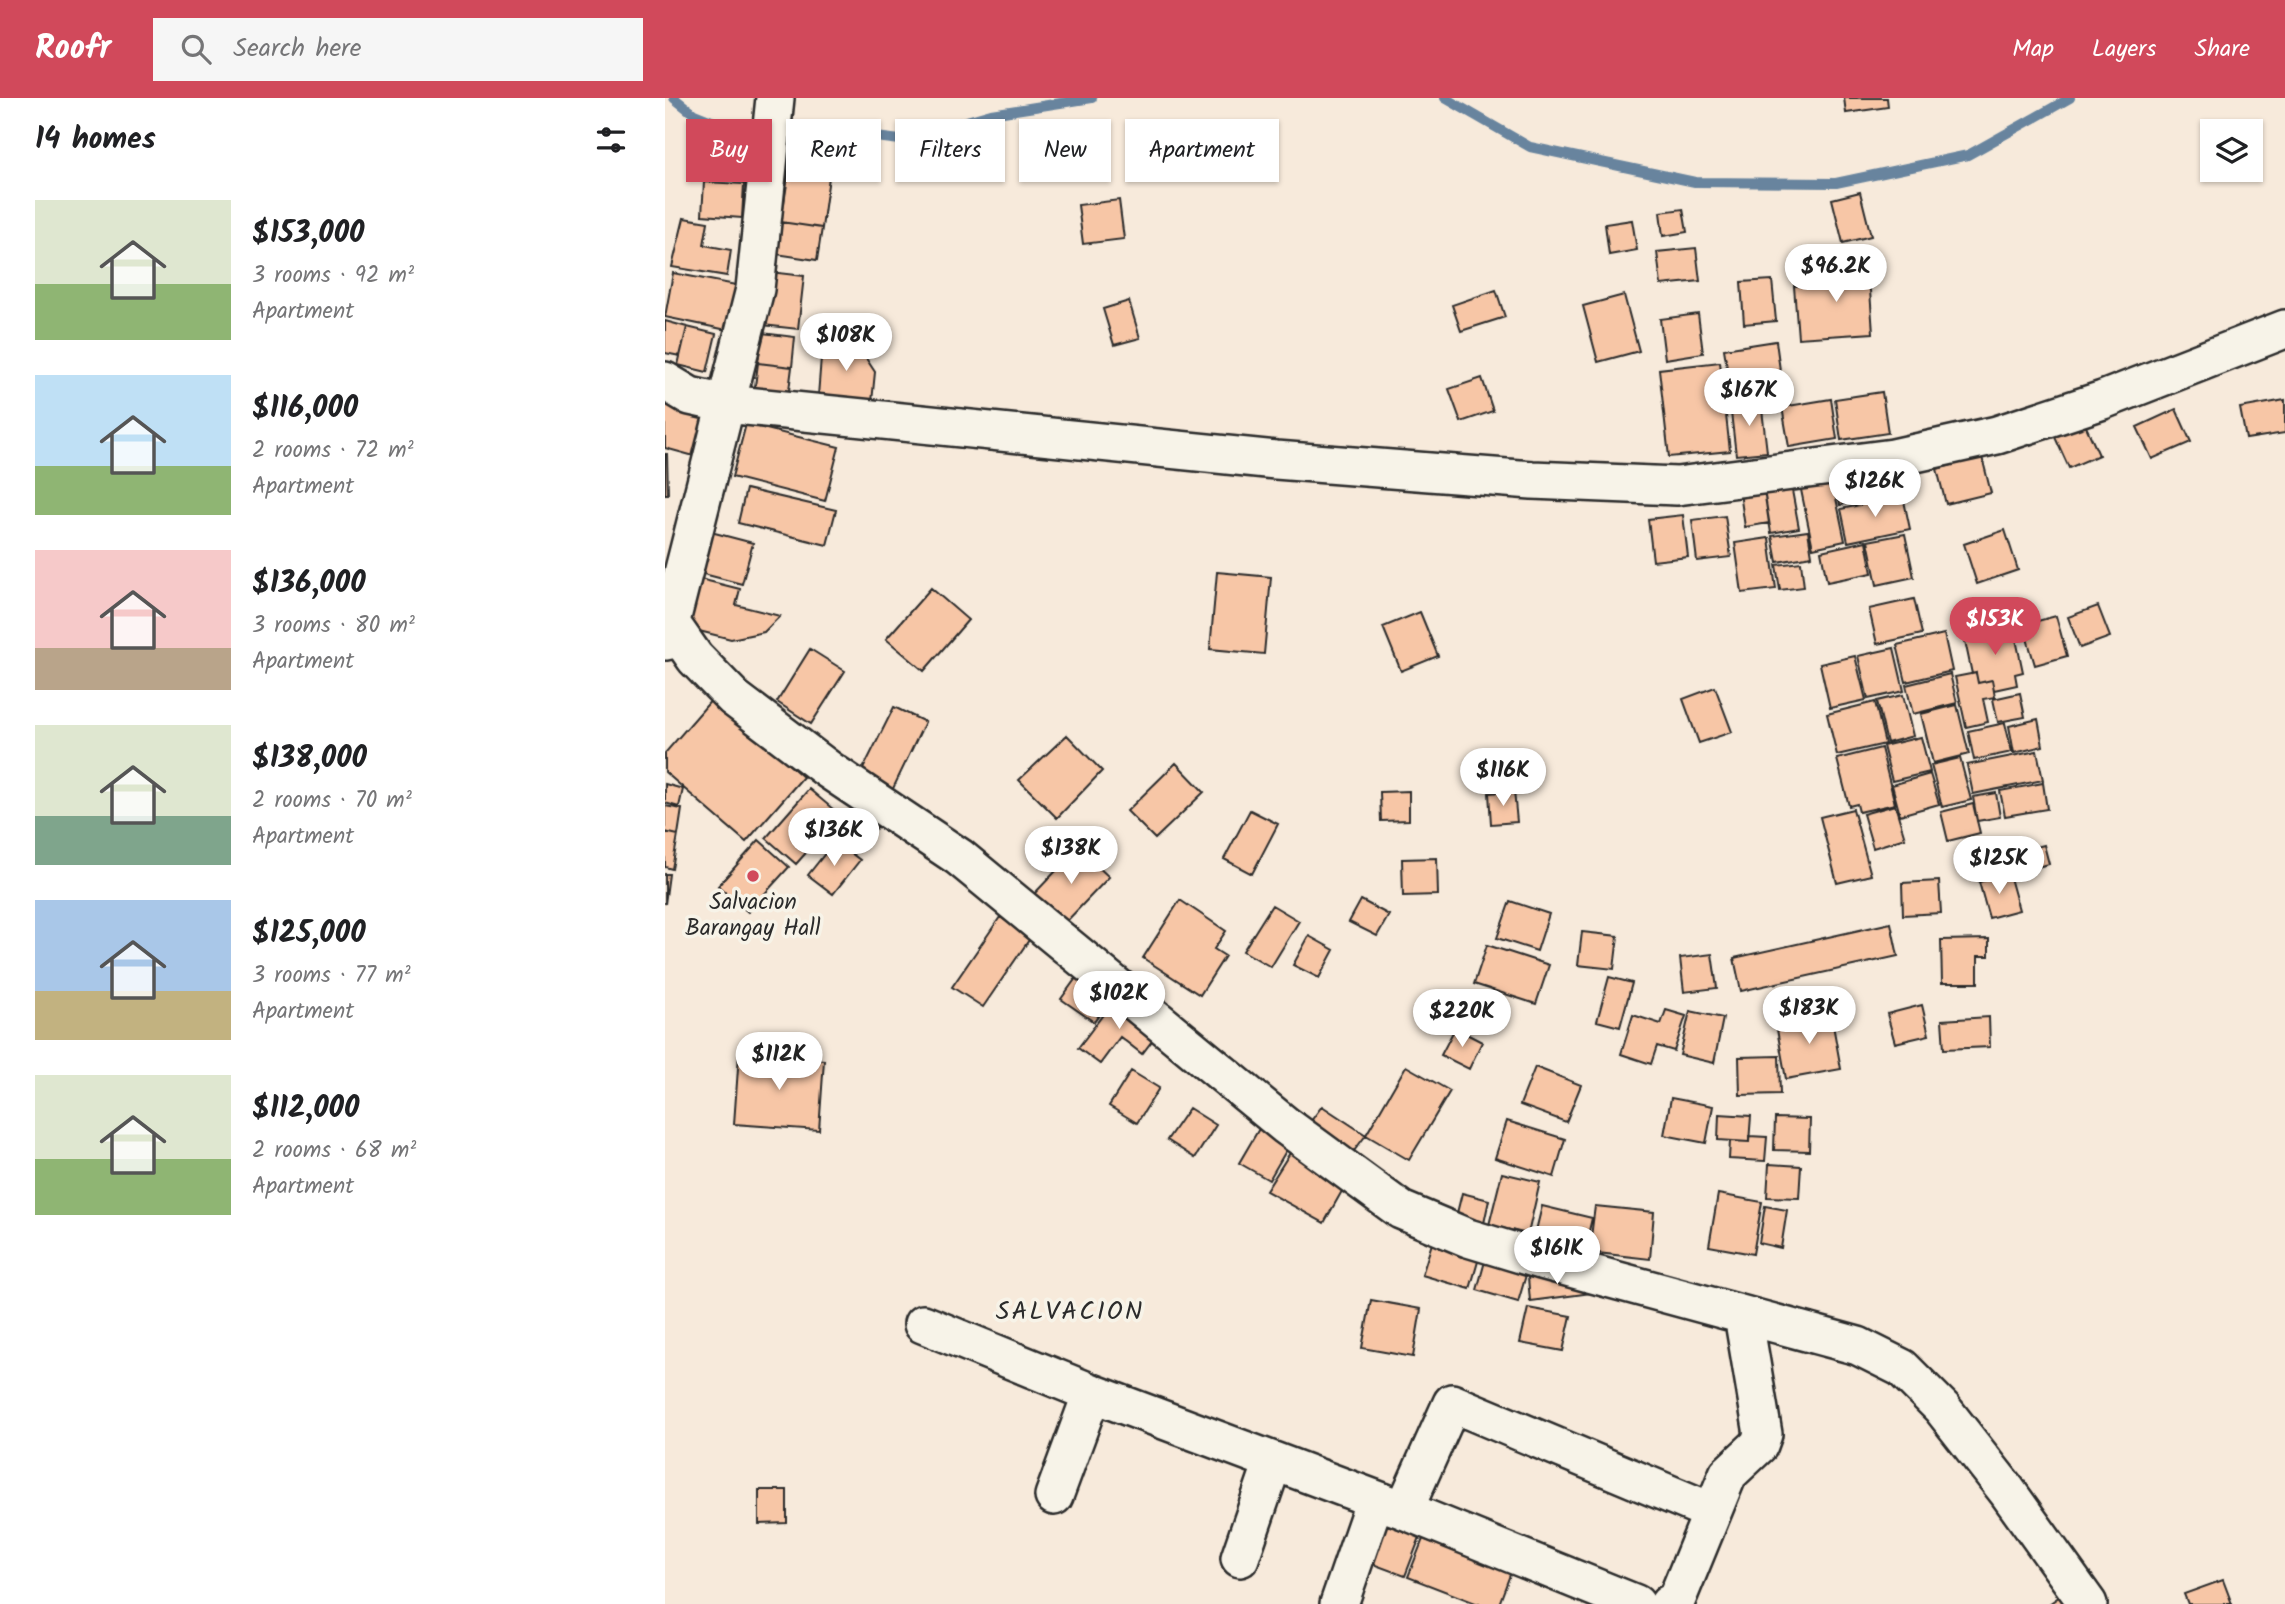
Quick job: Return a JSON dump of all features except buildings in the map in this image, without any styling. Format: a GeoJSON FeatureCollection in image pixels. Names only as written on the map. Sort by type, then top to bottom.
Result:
{"type":"FeatureCollection","features":[{"type":"Feature","properties":{"kind":"street"},"geometry":{"type":"LineString","coordinates":[[775,98],[755,289],[667,627],[734,698],[829,770],[959,857],[1285,1125],[1401,1210],[1468,1238],[1858,1346],[1902,1368],[1942,1408],[1991,1470],[2088,1604]]}},
{"type":"Feature","properties":{"kind":"street"},"geometry":{"type":"LineString","coordinates":[[665,381],[690,396],[726,404],[1276,460],[1532,480],[1677,486],[1893,458],[1997,435],[2103,400],[2285,329]]}},
{"type":"Feature","properties":{"kind":"street"},"geometry":{"type":"LineString","coordinates":[[1669,1604],[1676,1601],[1727,1474],[1759,1445],[1763,1434],[1743,1315]]}},
{"type":"Feature","properties":{"kind":"street"},"geometry":{"type":"LineString","coordinates":[[923,1324],[1092,1393],[1390,1505],[1614,1600]]}},
{"type":"Feature","properties":{"kind":"street"},"geometry":{"type":"LineString","coordinates":[[1054,1496],[1092,1393]]}},
{"type":"Feature","properties":{"kind":"street"},"geometry":{"type":"LineString","coordinates":[[1339,1604],[1390,1505],[1453,1403],[1710,1511]]}},
{"type":"Feature","properties":{"kind":"street"},"geometry":{"type":"LineString","coordinates":[[1240,1558],[1273,1462]]}},
{"type":"Feature","properties":{"kind":"waterway"},"geometry":{"type":"LineString","coordinates":[[674,98],[694,114],[736,131],[804,128],[900,140],[991,114],[1092,98]]}},
{"type":"Feature","properties":{"kind":"waterway"},"geometry":{"type":"LineString","coordinates":[[1445,98],[1530,147],[1695,182],[1836,183],[1968,155],[2070,98]]}},
{"type":"Feature","properties":{"kind":"place","name":"Salvacion Barangay Hall"},"geometry":{"type":"Point","coordinates":[753,876]}},
{"type":"Feature","properties":{"kind":"district","name":"SALVACION"},"geometry":{"type":"Point","coordinates":[1070,1310]}}]}
